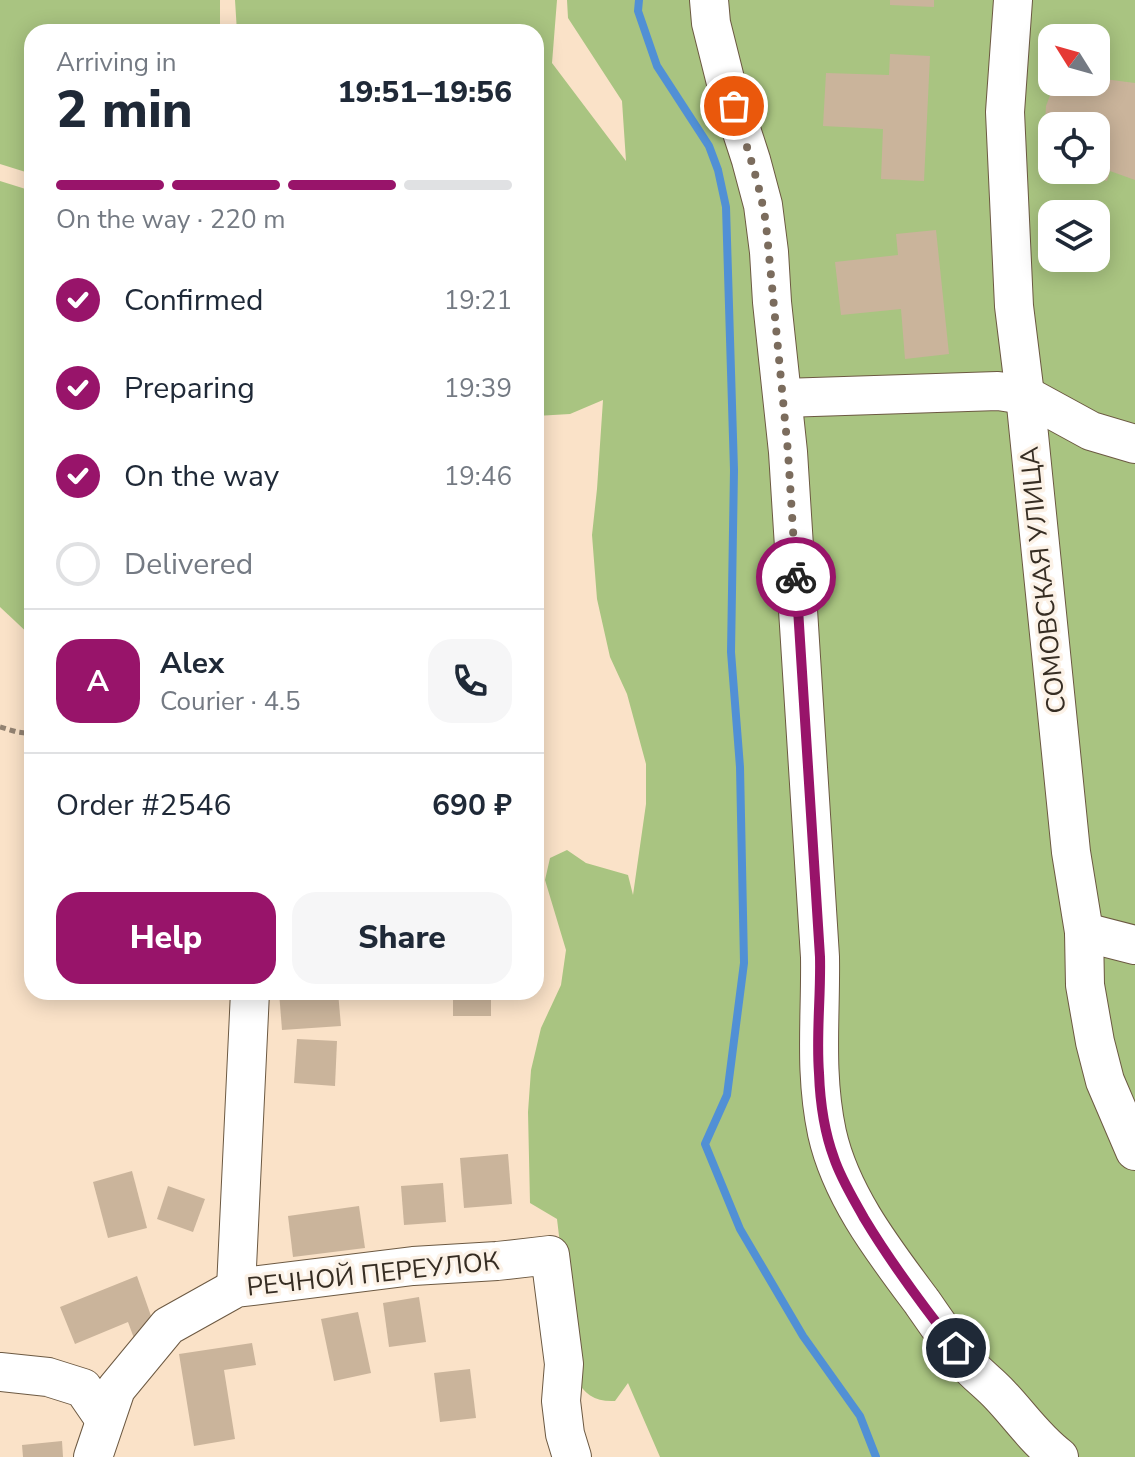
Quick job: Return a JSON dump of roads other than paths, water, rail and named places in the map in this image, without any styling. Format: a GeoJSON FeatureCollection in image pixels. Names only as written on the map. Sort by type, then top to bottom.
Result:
{"type":"FeatureCollection","features":[{"type":"Feature","properties":{"kind":"street"},"geometry":{"type":"LineString","coordinates":[[709,0],[711,23],[726,83],[763,205],[783,398],[820,957],[819,1073],[827,1133],[844,1183],[901,1275],[966,1363],[1059,1457]]}},
{"type":"Feature","properties":{"kind":"street","name":"СОМОВСКАЯ УЛИЦА"},"geometry":{"type":"LineString","coordinates":[[1013,0],[1005,126],[1014,306],[1071,852],[1084,932],[1085,985],[1105,1081],[1135,1151]]}},
{"type":"Feature","properties":{"kind":"street"},"geometry":{"type":"LineString","coordinates":[[783,398],[998,391],[1025,395],[1091,431],[1135,444]]}},
{"type":"Feature","properties":{"kind":"street"},"geometry":{"type":"LineString","coordinates":[[1084,932],[1135,945]]}},
{"type":"Feature","properties":{"kind":"street"},"geometry":{"type":"LineString","coordinates":[[236,1288],[250,1000]]}},
{"type":"Feature","properties":{"kind":"street","name":"РЕЧНОЙ ПЕРЕУЛОК"},"geometry":{"type":"LineString","coordinates":[[93,1457],[116,1389],[168,1326],[236,1288],[413,1266],[550,1255],[564,1364],[562,1412],[572,1457]]}},
{"type":"Feature","properties":{"kind":"street"},"geometry":{"type":"LineString","coordinates":[[0,1372],[48,1377],[83,1388],[105,1420]]}},
{"type":"Feature","properties":{"kind":"waterway"},"geometry":{"type":"LineString","coordinates":[[639,0],[638,11],[657,66],[709,146],[726,207],[734,470],[731,652],[740,767],[744,963],[727,1095],[705,1144],[740,1229],[803,1336],[860,1416],[876,1457]]}}]}
